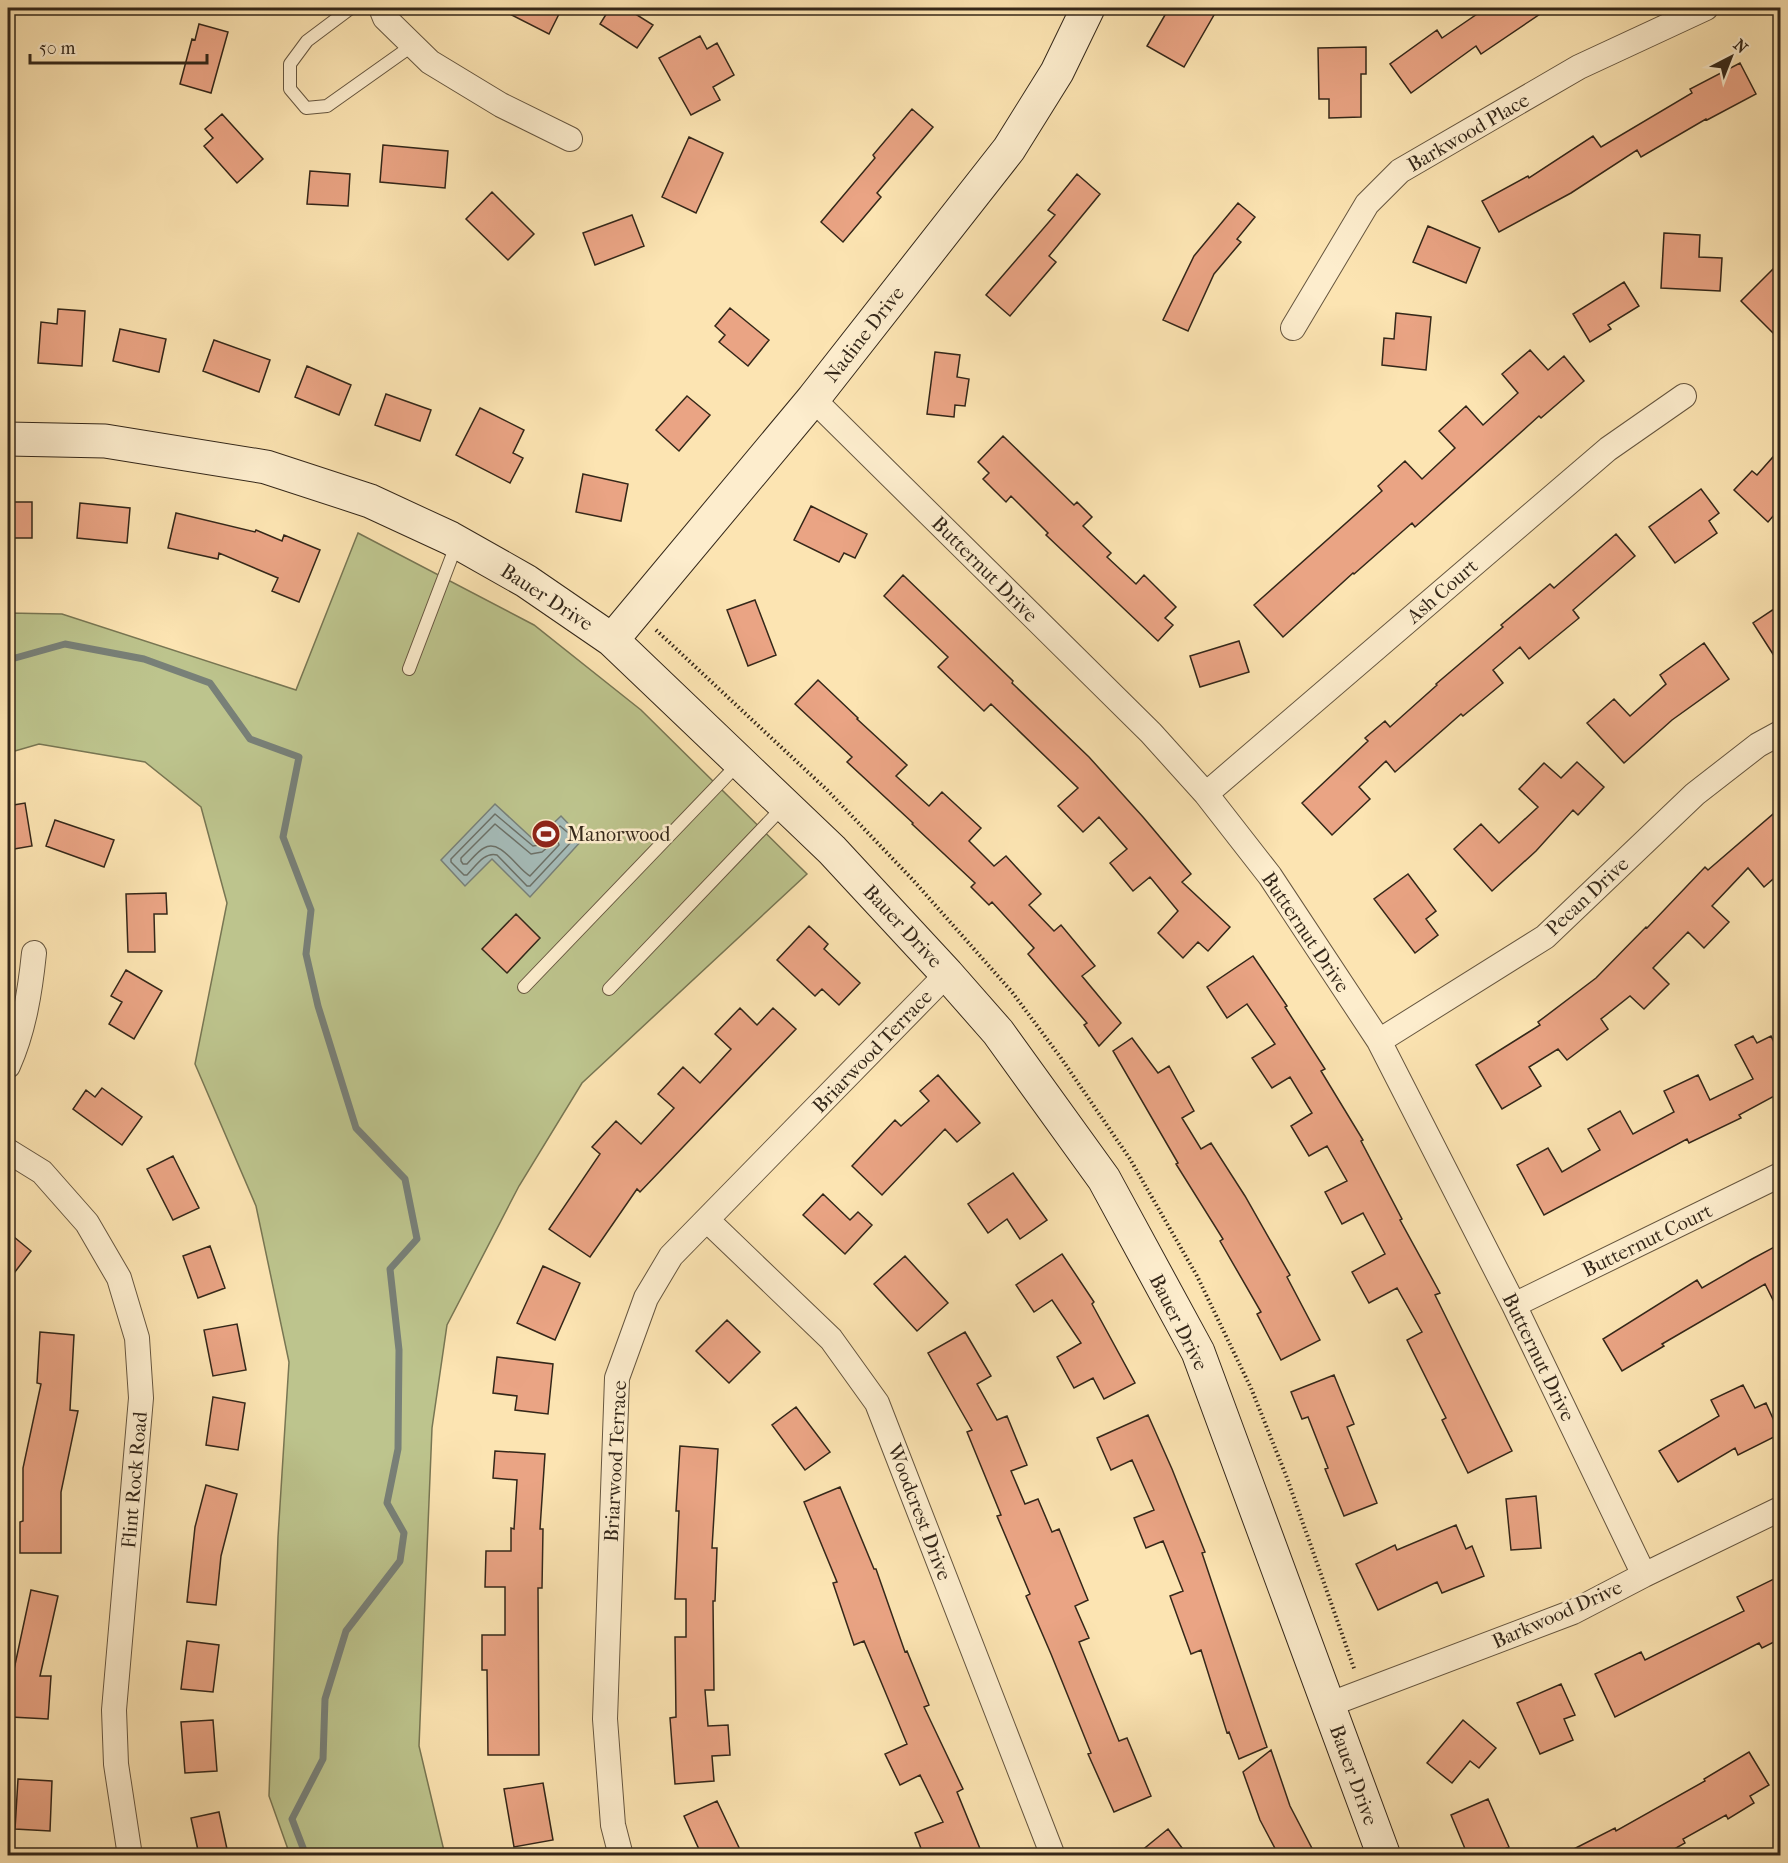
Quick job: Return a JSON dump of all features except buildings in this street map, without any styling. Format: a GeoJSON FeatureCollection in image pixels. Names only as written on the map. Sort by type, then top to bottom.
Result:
{"type":"FeatureCollection","features":[{"type":"Feature","properties":{"kind":"street"},"geometry":{"type":"LineString","coordinates":[[381,8],[385,18],[430,62],[501,105],[570,139]]}},
{"type":"Feature","properties":{"kind":"street","name":"Nadine Drive"},"geometry":{"type":"LineString","coordinates":[[612,640],[813,399],[1009,149],[1057,72],[1088,8]]}},
{"type":"Feature","properties":{"kind":"street","name":"Barkwood Place"},"geometry":{"type":"LineString","coordinates":[[1293,328],[1368,204],[1400,171],[1579,67],[1706,8]]}},
{"type":"Feature","properties":{"kind":"street","name":"Ash Court"},"geometry":{"type":"LineString","coordinates":[[1206,794],[1608,449],[1684,396]]}},
{"type":"Feature","properties":{"kind":"street","name":"Butternut Drive"},"geometry":{"type":"LineString","coordinates":[[813,399],[1151,733],[1206,794],[1270,876],[1379,1041],[1514,1305],[1644,1575]]}},
{"type":"Feature","properties":{"kind":"street","name":"Bauer Drive"},"geometry":{"type":"LineString","coordinates":[[8,439],[105,441],[266,467],[370,501],[457,542],[526,581],[612,640],[832,850],[998,1032],[1104,1179],[1198,1352],[1384,1856]]}},
{"type":"Feature","properties":{"kind":"street","name":"Pecan Drive"},"geometry":{"type":"LineString","coordinates":[[1379,1041],[1545,937],[1695,794],[1758,745],[1780,733]]}},
{"type":"Feature","properties":{"kind":"street"},"geometry":{"type":"LineString","coordinates":[[8,1066],[29,1002],[34,953]]}},
{"type":"Feature","properties":{"kind":"street","name":"Briarwood Terrace"},"geometry":{"type":"LineString","coordinates":[[621,1856],[613,1825],[605,1719],[617,1378],[646,1298],[671,1256],[947,974]]}},
{"type":"Feature","properties":{"kind":"street","name":"Flint Rock Road"},"geometry":{"type":"LineString","coordinates":[[8,1151],[42,1172],[87,1223],[119,1278],[137,1338],[141,1398],[114,1710],[116,1764],[130,1856]]}},
{"type":"Feature","properties":{"kind":"street","name":"Butternut Court"},"geometry":{"type":"LineString","coordinates":[[1514,1305],[1780,1175]]}},
{"type":"Feature","properties":{"kind":"street","name":"Woodcrest Drive"},"geometry":{"type":"LineString","coordinates":[[707,1220],[831,1340],[877,1403],[1053,1856]]}},
{"type":"Feature","properties":{"kind":"street","name":"Barkwood Drive"},"geometry":{"type":"LineString","coordinates":[[1329,1705],[1573,1612],[1780,1509]]}},
{"type":"Feature","properties":{"kind":"lane"},"geometry":{"type":"LineString","coordinates":[[351,8],[307,41],[290,64],[290,89],[306,108],[327,106],[413,45]]}},
{"type":"Feature","properties":{"kind":"lane"},"geometry":{"type":"LineString","coordinates":[[409,669],[457,542]]}},
{"type":"Feature","properties":{"kind":"lane"},"geometry":{"type":"LineString","coordinates":[[524,987],[740,762]]}},
{"type":"Feature","properties":{"kind":"lane"},"geometry":{"type":"LineString","coordinates":[[609,989],[785,805]]}},
{"type":"Feature","properties":{"kind":"green space"},"geometry":{"type":"Polygon","coordinates":[[[358,533],[534,625],[641,710],[807,874],[582,1083],[519,1186],[447,1325],[432,1428],[419,1746],[445,1855],[290,1855],[269,1796],[278,1537],[289,1362],[256,1206],[195,1064],[227,903],[201,807],[145,762],[39,744],[8,753],[8,613],[62,614],[296,690],[358,533]]]}},
{"type":"Feature","properties":{"kind":"water"},"geometry":{"type":"Polygon","coordinates":[[[495,804],[535,841],[561,816],[583,839],[530,897],[492,859],[465,886],[441,860],[495,804]]]}},
{"type":"Feature","properties":{"kind":"waterway"},"geometry":{"type":"LineString","coordinates":[[8,660],[65,644],[144,659],[210,683],[250,739],[299,757],[283,837],[311,910],[306,954],[318,1006],[356,1128],[405,1179],[417,1239],[390,1269],[399,1350],[398,1449],[387,1503],[404,1533],[400,1561],[346,1631],[325,1699],[323,1759],[292,1819],[305,1853],[309,1856]]}},
{"type":"Feature","properties":{"kind":"place","name":"Manorwood"},"geometry":{"type":"Point","coordinates":[546,834]}}]}
